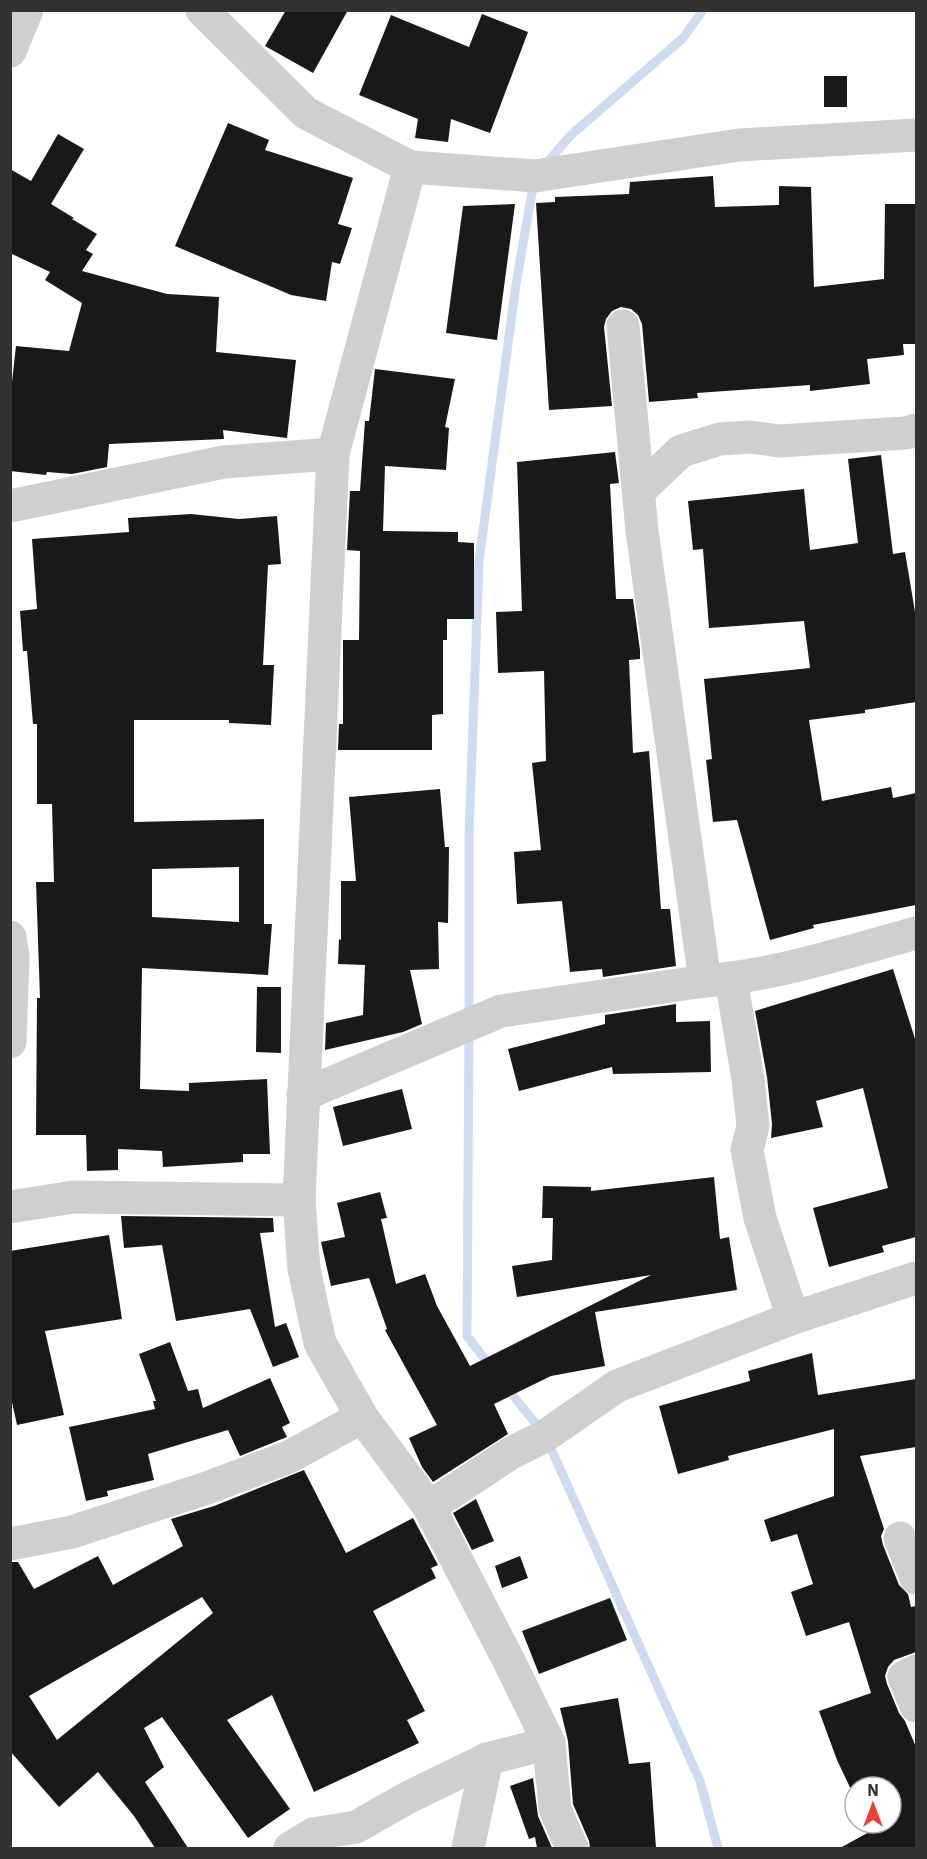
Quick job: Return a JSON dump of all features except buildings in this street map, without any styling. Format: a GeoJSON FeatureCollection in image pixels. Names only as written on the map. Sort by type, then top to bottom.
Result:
{"type":"FeatureCollection","features":[{"type":"Feature","properties":{"kind":"street"},"geometry":{"type":"LineString","coordinates":[[10,51],[27,10]]}},
{"type":"Feature","properties":{"kind":"street"},"geometry":{"type":"LineString","coordinates":[[202,10],[306,113],[410,167],[535,176],[739,145],[916,135]]}},
{"type":"Feature","properties":{"kind":"street"},"geometry":{"type":"LineString","coordinates":[[410,167],[333,454],[299,1200],[304,1269],[320,1343],[362,1417],[429,1507],[549,1743],[555,1809],[572,1848]]}},
{"type":"Feature","properties":{"kind":"street"},"geometry":{"type":"LineString","coordinates":[[623,326],[642,531],[718,980],[748,1079],[753,1126],[747,1149],[749,1161],[759,1218],[793,1318]]}},
{"type":"Feature","properties":{"kind":"street"},"geometry":{"type":"LineString","coordinates":[[639,491],[681,451],[720,439],[750,436],[779,441],[905,433],[916,430]]}},
{"type":"Feature","properties":{"kind":"street"},"geometry":{"type":"LineString","coordinates":[[10,506],[224,462],[333,454]]}},
{"type":"Feature","properties":{"kind":"street"},"geometry":{"type":"LineString","coordinates":[[303,1095],[501,1011],[793,967],[916,933]]}},
{"type":"Feature","properties":{"kind":"street"},"geometry":{"type":"LineString","coordinates":[[10,937],[13,956],[10,1042]]}},
{"type":"Feature","properties":{"kind":"street"},"geometry":{"type":"LineString","coordinates":[[10,1208],[73,1197],[299,1200]]}},
{"type":"Feature","properties":{"kind":"street"},"geometry":{"type":"LineString","coordinates":[[429,1507],[512,1453],[545,1436],[616,1386],[793,1318],[916,1278]]}},
{"type":"Feature","properties":{"kind":"street"},"geometry":{"type":"LineString","coordinates":[[10,1544],[72,1532],[207,1488],[289,1457],[362,1417]]}},
{"type":"Feature","properties":{"kind":"street"},"geometry":{"type":"LineString","coordinates":[[900,1538],[916,1578]]}},
{"type":"Feature","properties":{"kind":"street"},"geometry":{"type":"LineString","coordinates":[[916,1671],[904,1677],[916,1706]]}},
{"type":"Feature","properties":{"kind":"street"},"geometry":{"type":"LineString","coordinates":[[290,1848],[313,1834],[356,1827],[407,1798],[487,1759],[549,1743]]}},
{"type":"Feature","properties":{"kind":"street"},"geometry":{"type":"LineString","coordinates":[[468,1848],[487,1759]]}},
{"type":"Feature","properties":{"kind":"waterway"},"geometry":{"type":"LineString","coordinates":[[545,165],[571,135],[683,38],[703,10]]}},
{"type":"Feature","properties":{"kind":"waterway"},"geometry":{"type":"LineString","coordinates":[[469,1018],[469,835],[479,561],[516,284],[534,181]]}},
{"type":"Feature","properties":{"kind":"waterway"},"geometry":{"type":"LineString","coordinates":[[469,1032],[467,1336],[491,1367]]}},
{"type":"Feature","properties":{"kind":"waterway"},"geometry":{"type":"LineString","coordinates":[[506,1387],[541,1430]]}},
{"type":"Feature","properties":{"kind":"waterway"},"geometry":{"type":"LineString","coordinates":[[548,1442],[700,1781],[718,1848]]}}]}
